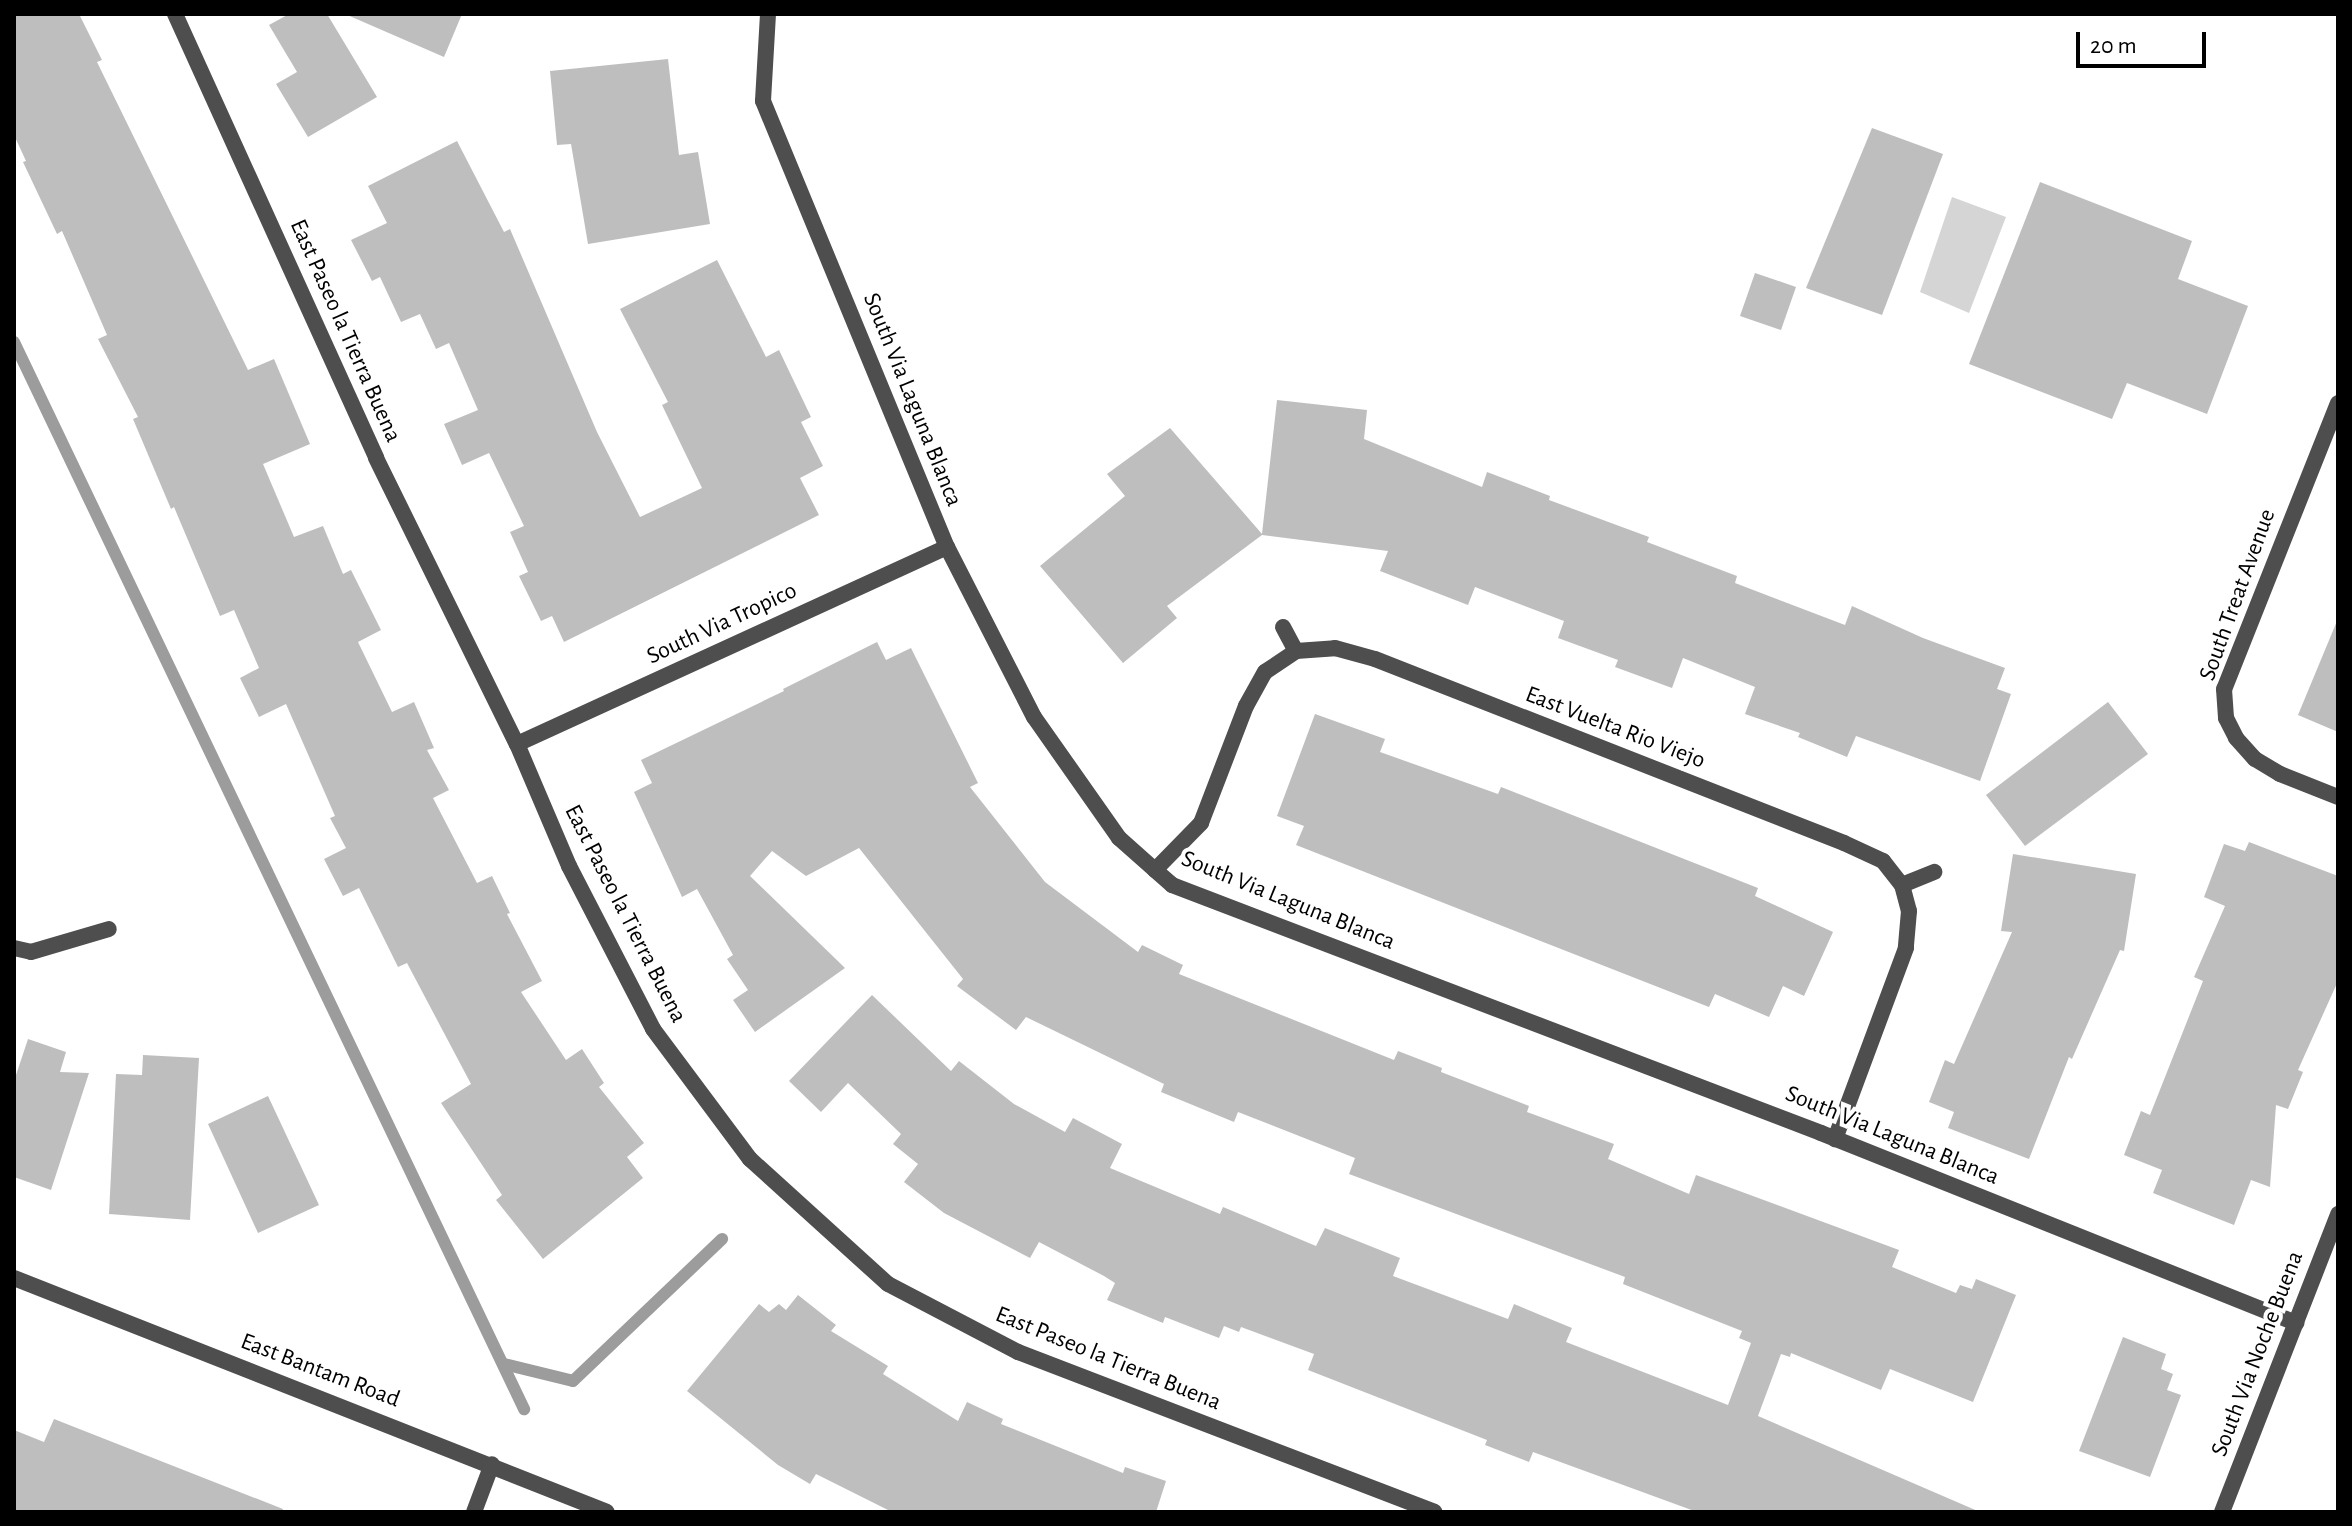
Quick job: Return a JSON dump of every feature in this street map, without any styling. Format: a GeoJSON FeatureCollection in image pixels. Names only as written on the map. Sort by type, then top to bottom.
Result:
{"type":"FeatureCollection","features":[{"type":"Feature","properties":{"kind":"street","name":"East Paseo la Tierra Buena"},"geometry":{"type":"LineString","coordinates":[[175,14],[376,458],[517,744],[569,866],[653,1029],[750,1159],[888,1284],[1018,1352],[1434,1512]]}},
{"type":"Feature","properties":{"kind":"street","name":"South Via Laguna Blanca"},"geometry":{"type":"LineString","coordinates":[[768,14],[763,101],[947,547],[1034,717],[1119,838],[1172,885],[1835,1139],[2296,1323]]}},
{"type":"Feature","properties":{"kind":"street","name":"South Treat Avenue"},"geometry":{"type":"LineString","coordinates":[[2338,403],[2224,689],[2226,718],[2236,738],[2255,759],[2280,774],[2338,797]]}},
{"type":"Feature","properties":{"kind":"street","name":"South Via Tropico"},"geometry":{"type":"LineString","coordinates":[[517,744],[947,547]]}},
{"type":"Feature","properties":{"kind":"street"},"geometry":{"type":"LineString","coordinates":[[1155,870],[1201,823],[1246,706],[1265,672],[1296,651],[1283,627]]}},
{"type":"Feature","properties":{"kind":"street","name":"East Vuelta Rio Viejo"},"geometry":{"type":"LineString","coordinates":[[1296,651],[1335,648],[1375,659],[1844,843],[1883,861],[1902,885]]}},
{"type":"Feature","properties":{"kind":"street"},"geometry":{"type":"LineString","coordinates":[[1835,1139],[1906,948],[1909,911],[1902,885],[1935,872]]}},
{"type":"Feature","properties":{"kind":"street"},"geometry":{"type":"LineString","coordinates":[[14,948],[31,952],[109,929]]}},
{"type":"Feature","properties":{"kind":"street","name":"South Via Noche Buena"},"geometry":{"type":"LineString","coordinates":[[2222,1512],[2338,1214]]}},
{"type":"Feature","properties":{"kind":"street","name":"East Bantam Road"},"geometry":{"type":"LineString","coordinates":[[14,1278],[492,1464],[607,1512]]}},
{"type":"Feature","properties":{"kind":"street"},"geometry":{"type":"LineString","coordinates":[[474,1512],[492,1464]]}},
{"type":"Feature","properties":{"kind":"shaded area"},"geometry":{"type":"Polygon","coordinates":[[[1952,197],[2006,217],[1969,313],[1920,292],[1952,197]]]}},
{"type":"Feature","properties":{"kind":"building"},"geometry":{"type":"Polygon","coordinates":[[[14,14],[79,14],[102,60],[97,62],[248,370],[274,359],[310,444],[263,464],[294,537],[323,526],[343,574],[351,570],[381,630],[358,642],[392,712],[414,702],[434,748],[427,750],[449,790],[433,798],[477,883],[492,876],[510,913],[507,914],[542,981],[521,992],[566,1060],[582,1049],[604,1083],[599,1087],[644,1143],[627,1157],[643,1178],[543,1259],[496,1200],[502,1195],[441,1103],[471,1084],[407,963],[398,967],[359,888],[343,896],[324,859],[346,848],[330,818],[335,816],[286,704],[259,717],[240,678],[259,668],[234,610],[220,616],[133,419],[138,417],[98,339],[107,335],[62,231],[57,234],[23,162],[26,161],[14,135],[14,14]]]}},
{"type":"Feature","properties":{"kind":"building"},"geometry":{"type":"Polygon","coordinates":[[[289,14],[327,14],[377,97],[308,137],[276,84],[297,72],[269,25],[289,14]]]}},
{"type":"Feature","properties":{"kind":"building"},"geometry":{"type":"Polygon","coordinates":[[[345,14],[462,14],[444,57],[345,14]]]}},
{"type":"Feature","properties":{"kind":"building"},"geometry":{"type":"Polygon","coordinates":[[[668,59],[679,155],[698,152],[710,224],[588,244],[571,144],[557,145],[550,71],[668,59]]]}},
{"type":"Feature","properties":{"kind":"building"},"geometry":{"type":"Polygon","coordinates":[[[1872,128],[1943,154],[1882,315],[1806,288],[1872,128]]]}},
{"type":"Feature","properties":{"kind":"building"},"geometry":{"type":"Polygon","coordinates":[[[457,141],[504,232],[510,229],[597,432],[640,517],[702,488],[662,405],[668,402],[620,309],[717,260],[766,357],[779,350],[811,417],[801,422],[823,466],[800,478],[819,515],[564,642],[552,616],[541,621],[519,576],[528,572],[510,532],[524,526],[489,453],[462,465],[444,424],[478,410],[449,343],[436,349],[420,314],[401,322],[380,277],[372,281],[351,240],[387,223],[368,186],[457,141]]]}},
{"type":"Feature","properties":{"kind":"building"},"geometry":{"type":"Polygon","coordinates":[[[2040,182],[2192,241],[2178,279],[2248,306],[2207,414],[2127,383],[2112,419],[1969,364],[2040,182]]]}},
{"type":"Feature","properties":{"kind":"building"},"geometry":{"type":"Polygon","coordinates":[[[1755,273],[1796,287],[1781,330],[1740,316],[1755,273]]]}},
{"type":"Feature","properties":{"kind":"building"},"geometry":{"type":"Polygon","coordinates":[[[1277,400],[1367,410],[1364,439],[1482,487],[1487,472],[1550,496],[1549,500],[1649,537],[1647,542],[1737,576],[1735,583],[1845,625],[1852,606],[1923,638],[2005,668],[1997,689],[2011,694],[1980,781],[1856,736],[1847,757],[1798,737],[1800,733],[1745,714],[1755,687],[1683,658],[1672,688],[1615,667],[1618,660],[1558,638],[1564,621],[1475,587],[1468,605],[1380,571],[1388,551],[1262,535],[1167,606],[1177,618],[1123,663],[1040,566],[1125,496],[1107,474],[1170,428],[1262,534],[1277,400]]]}},
{"type":"Feature","properties":{"kind":"building"},"geometry":{"type":"Polygon","coordinates":[[[2338,621],[2338,732],[2298,715],[2338,621]]]}},
{"type":"Feature","properties":{"kind":"building"},"geometry":{"type":"Polygon","coordinates":[[[877,642],[886,660],[911,648],[978,783],[970,787],[1045,882],[1138,952],[1142,945],[1183,965],[1179,974],[1394,1060],[1398,1051],[1442,1068],[1441,1072],[1529,1106],[1527,1112],[1614,1144],[1608,1159],[1689,1194],[1696,1175],[1899,1250],[1892,1267],[1956,1293],[1960,1285],[1972,1289],[1976,1279],[2016,1295],[1973,1402],[1890,1369],[1881,1390],[1791,1353],[1790,1357],[1781,1354],[1758,1416],[1980,1512],[1697,1512],[1533,1452],[1529,1462],[1485,1445],[1487,1440],[1308,1370],[1314,1354],[1241,1327],[1239,1332],[1224,1326],[1219,1338],[1165,1317],[1163,1323],[1107,1300],[1115,1283],[1104,1276],[1039,1242],[1030,1258],[944,1213],[904,1182],[918,1164],[893,1144],[901,1134],[848,1083],[821,1112],[789,1081],[872,995],[951,1071],[959,1061],[1014,1104],[1065,1132],[1073,1118],[1122,1144],[1110,1168],[1220,1214],[1223,1207],[1316,1246],[1325,1228],[1400,1258],[1393,1276],[1508,1319],[1514,1304],[1572,1328],[1566,1342],[1728,1405],[1751,1343],[1739,1338],[1742,1331],[1623,1284],[1625,1277],[1349,1174],[1355,1158],[1238,1112],[1234,1122],[1161,1092],[1164,1084],[1026,1017],[1016,1030],[957,986],[963,979],[859,848],[806,876],[772,851],[750,876],[845,968],[755,1032],[733,1000],[748,990],[727,959],[733,955],[697,889],[682,897],[634,792],[652,783],[641,760],[877,642]]]}},
{"type":"Feature","properties":{"kind":"building"},"geometry":{"type":"Polygon","coordinates":[[[2108,702],[2148,754],[2025,846],[1986,795],[2108,702]]]}},
{"type":"Feature","properties":{"kind":"building"},"geometry":{"type":"Polygon","coordinates":[[[1315,714],[1385,739],[1380,752],[1498,794],[1501,787],[1758,888],[1755,896],[1833,932],[1804,996],[1783,986],[1769,1017],[1715,994],[1709,1007],[1296,845],[1304,826],[1277,816],[1315,714]]]}},
{"type":"Feature","properties":{"kind":"building"},"geometry":{"type":"Polygon","coordinates":[[[2249,842],[2338,876],[2338,981],[2298,1070],[2303,1072],[2288,1109],[2276,1105],[2270,1187],[2251,1180],[2234,1225],[2153,1193],[2162,1170],[2124,1155],[2141,1111],[2150,1115],[2203,981],[2194,977],[2225,906],[2204,897],[2224,844],[2245,851],[2249,842]]]}},
{"type":"Feature","properties":{"kind":"building"},"geometry":{"type":"Polygon","coordinates":[[[2013,854],[2136,874],[2124,951],[2120,950],[2072,1059],[2069,1057],[2029,1159],[1948,1128],[1954,1112],[1929,1102],[1945,1060],[1954,1064],[2012,932],[2001,931],[2013,854]]]}},
{"type":"Feature","properties":{"kind":"building"},"geometry":{"type":"Polygon","coordinates":[[[28,1039],[66,1052],[60,1072],[89,1073],[51,1190],[14,1177],[14,1081],[28,1039]]]}},
{"type":"Feature","properties":{"kind":"building"},"geometry":{"type":"Polygon","coordinates":[[[143,1055],[199,1058],[190,1220],[109,1214],[116,1074],[142,1075],[143,1055]]]}},
{"type":"Feature","properties":{"kind":"building"},"geometry":{"type":"Polygon","coordinates":[[[268,1096],[319,1205],[258,1233],[208,1124],[268,1096]]]}},
{"type":"Feature","properties":{"kind":"building"},"geometry":{"type":"Polygon","coordinates":[[[798,1295],[836,1325],[831,1331],[888,1366],[883,1374],[958,1421],[967,1402],[1003,1419],[1001,1424],[1123,1473],[1125,1467],[1166,1481],[1156,1512],[892,1512],[816,1474],[810,1484],[778,1465],[687,1391],[759,1304],[769,1312],[779,1304],[786,1310],[798,1295]]]}},
{"type":"Feature","properties":{"kind":"building"},"geometry":{"type":"Polygon","coordinates":[[[2123,1337],[2166,1354],[2161,1369],[2173,1374],[2167,1390],[2181,1395],[2150,1477],[2079,1451],[2123,1337]]]}},
{"type":"Feature","properties":{"kind":"building"},"geometry":{"type":"Polygon","coordinates":[[[54,1419],[283,1509],[282,1512],[14,1512],[14,1430],[44,1442],[54,1419]]]}},
{"type":"Feature","properties":{"kind":"waterway"},"geometry":{"type":"LineString","coordinates":[[14,342],[524,1409]]}},
{"type":"Feature","properties":{"kind":"waterway"},"geometry":{"type":"LineString","coordinates":[[504,1364],[573,1381],[722,1239]]}}]}
